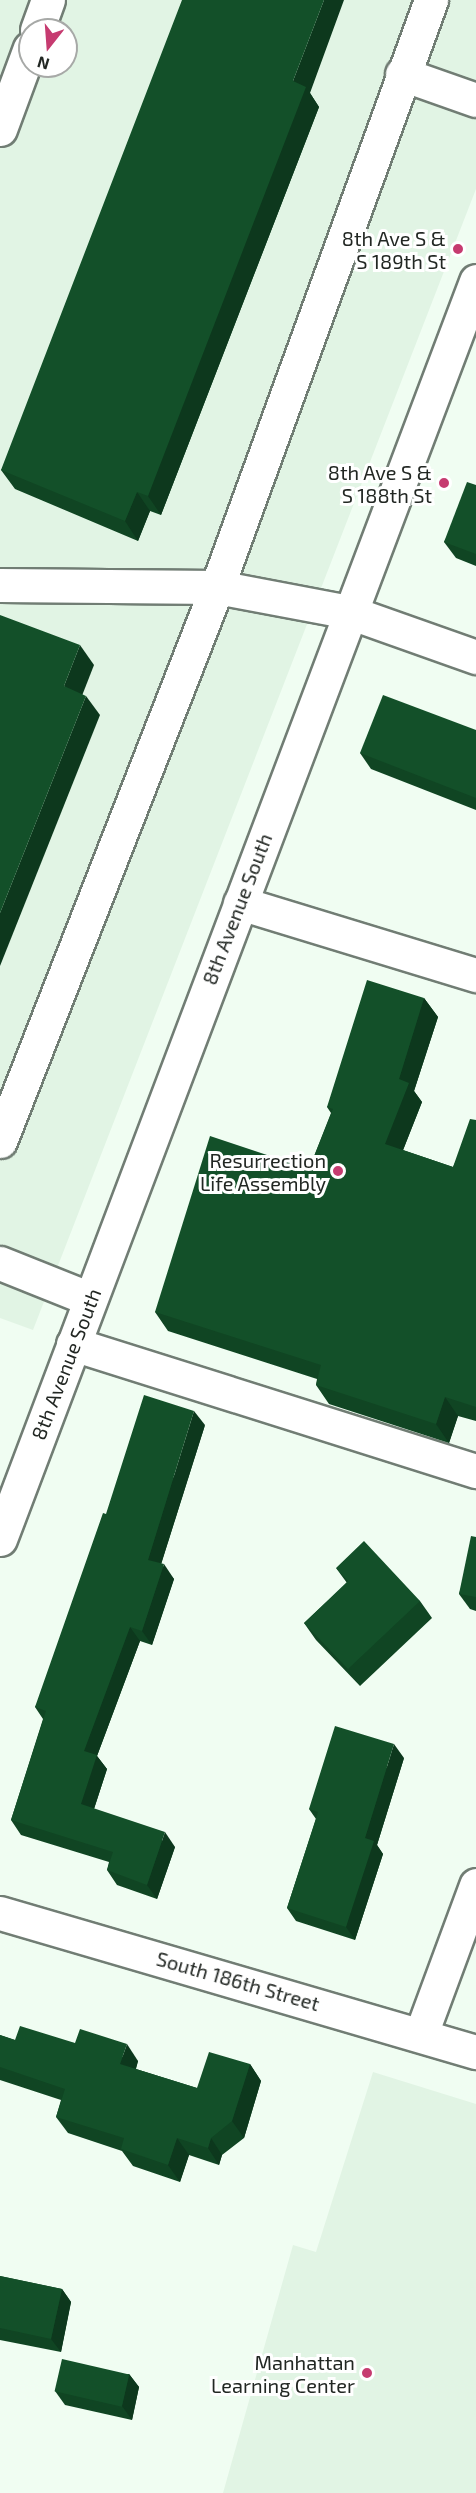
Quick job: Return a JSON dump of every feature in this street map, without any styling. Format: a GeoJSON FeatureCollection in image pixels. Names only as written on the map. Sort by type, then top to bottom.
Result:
{"type":"FeatureCollection","features":[{"type":"Feature","properties":{"kind":"street"},"geometry":{"type":"LineString","coordinates":[[41,18],[48,0]]}},
{"type":"Feature","properties":{"kind":"street"},"geometry":{"type":"LineString","coordinates":[[0,1141],[217,587],[402,74],[431,0]]}},
{"type":"Feature","properties":{"kind":"street"},"geometry":{"type":"LineString","coordinates":[[402,74],[476,100]]}},
{"type":"Feature","properties":{"kind":"street"},"geometry":{"type":"LineString","coordinates":[[0,129],[19,78]]}},
{"type":"Feature","properties":{"kind":"street","name":"8th Avenue South"},"geometry":{"type":"LineString","coordinates":[[0,1539],[476,281]]}},
{"type":"Feature","properties":{"kind":"street"},"geometry":{"type":"LineString","coordinates":[[0,585],[217,587],[349,612],[476,657]]}},
{"type":"Feature","properties":{"kind":"street"},"geometry":{"type":"LineString","coordinates":[[240,903],[476,975]]}},
{"type":"Feature","properties":{"kind":"street"},"geometry":{"type":"LineString","coordinates":[[0,1263],[90,1299]]}},
{"type":"Feature","properties":{"kind":"street"},"geometry":{"type":"LineString","coordinates":[[74,1344],[476,1471]]}},
{"type":"Feature","properties":{"kind":"street"},"geometry":{"type":"LineString","coordinates":[[421,2034],[476,1885]]}},
{"type":"Feature","properties":{"kind":"street","name":"South 186th Street"},"geometry":{"type":"LineString","coordinates":[[0,1913],[421,2034],[476,2052]]}},
{"type":"Feature","properties":{"kind":"shaded area"},"geometry":{"type":"Polygon","coordinates":[[[0,0],[476,0],[476,189],[33,1330],[0,1318],[0,0]]]}},
{"type":"Feature","properties":{"kind":"shaded area","name":"Manhattan Learning Center"},"geometry":{"type":"Polygon","coordinates":[[[373,2072],[476,2104],[476,2493],[223,2493],[293,2245],[316,2252],[373,2072]]]}},
{"type":"Feature","properties":{"kind":"building"},"geometry":{"type":"Polygon","coordinates":[[[182,0],[324,0],[293,81],[306,87],[148,496],[137,492],[125,521],[1,470],[182,0]]]}},
{"type":"Feature","properties":{"kind":"building"},"geometry":{"type":"Polygon","coordinates":[[[467,482],[476,485],[476,554],[444,542],[467,482]]]}},
{"type":"Feature","properties":{"kind":"building"},"geometry":{"type":"Polygon","coordinates":[[[0,615],[80,645],[64,686],[86,696],[0,913],[0,615]]]}},
{"type":"Feature","properties":{"kind":"building"},"geometry":{"type":"Polygon","coordinates":[[[383,695],[476,730],[476,798],[360,753],[383,695]]]}},
{"type":"Feature","properties":{"kind":"building"},"geometry":{"type":"Polygon","coordinates":[[[367,980],[424,998],[399,1079],[409,1083],[385,1144],[453,1167],[470,1119],[476,1120],[476,1407],[445,1397],[436,1424],[316,1385],[321,1365],[155,1312],[210,1136],[309,1169],[333,1109],[327,1107],[367,980]]]}},
{"type":"Feature","properties":{"kind":"building"},"geometry":{"type":"Polygon","coordinates":[[[144,1395],[194,1411],[148,1560],[164,1564],[142,1631],[130,1627],[84,1751],[97,1755],[81,1804],[165,1832],[147,1885],[107,1870],[113,1852],[11,1820],[46,1711],[35,1707],[103,1513],[106,1514],[144,1395]]]}},
{"type":"Feature","properties":{"kind":"building"},"geometry":{"type":"Polygon","coordinates":[[[471,1536],[476,1537],[476,1597],[459,1594],[471,1536]]]}},
{"type":"Feature","properties":{"kind":"building"},"geometry":{"type":"Polygon","coordinates":[[[364,1541],[420,1601],[348,1669],[304,1623],[348,1581],[336,1568],[364,1541]]]}},
{"type":"Feature","properties":{"kind":"building"},"geometry":{"type":"Polygon","coordinates":[[[335,1726],[394,1744],[365,1838],[374,1841],[346,1927],[287,1908],[318,1812],[309,1809],[335,1726]]]}},
{"type":"Feature","properties":{"kind":"building"},"geometry":{"type":"Polygon","coordinates":[[[20,2026],[75,2043],[80,2029],[127,2044],[120,2064],[197,2088],[209,2052],[250,2064],[232,2121],[211,2138],[208,2148],[177,2138],[168,2165],[121,2149],[124,2138],[56,2117],[65,2089],[0,2067],[0,2035],[15,2040],[20,2026]]]}},
{"type":"Feature","properties":{"kind":"building"},"geometry":{"type":"Polygon","coordinates":[[[0,2276],[62,2289],[51,2339],[0,2328],[0,2276]]]}},
{"type":"Feature","properties":{"kind":"building"},"geometry":{"type":"Polygon","coordinates":[[[62,2359],[129,2375],[122,2407],[55,2391],[62,2359]]]}},
{"type":"Feature","properties":{"kind":"place","name":"8th Ave S & S 189th St"},"geometry":{"type":"Point","coordinates":[458,249]}},
{"type":"Feature","properties":{"kind":"place","name":"8th Ave S & S 188th St"},"geometry":{"type":"Point","coordinates":[444,483]}},
{"type":"Feature","properties":{"kind":"place","name":"Resurrection Life Assembly"},"geometry":{"type":"Point","coordinates":[338,1171]}},
{"type":"Feature","properties":{"kind":"place","name":"Manhattan Learning Center"},"geometry":{"type":"Point","coordinates":[367,2373]}}]}
